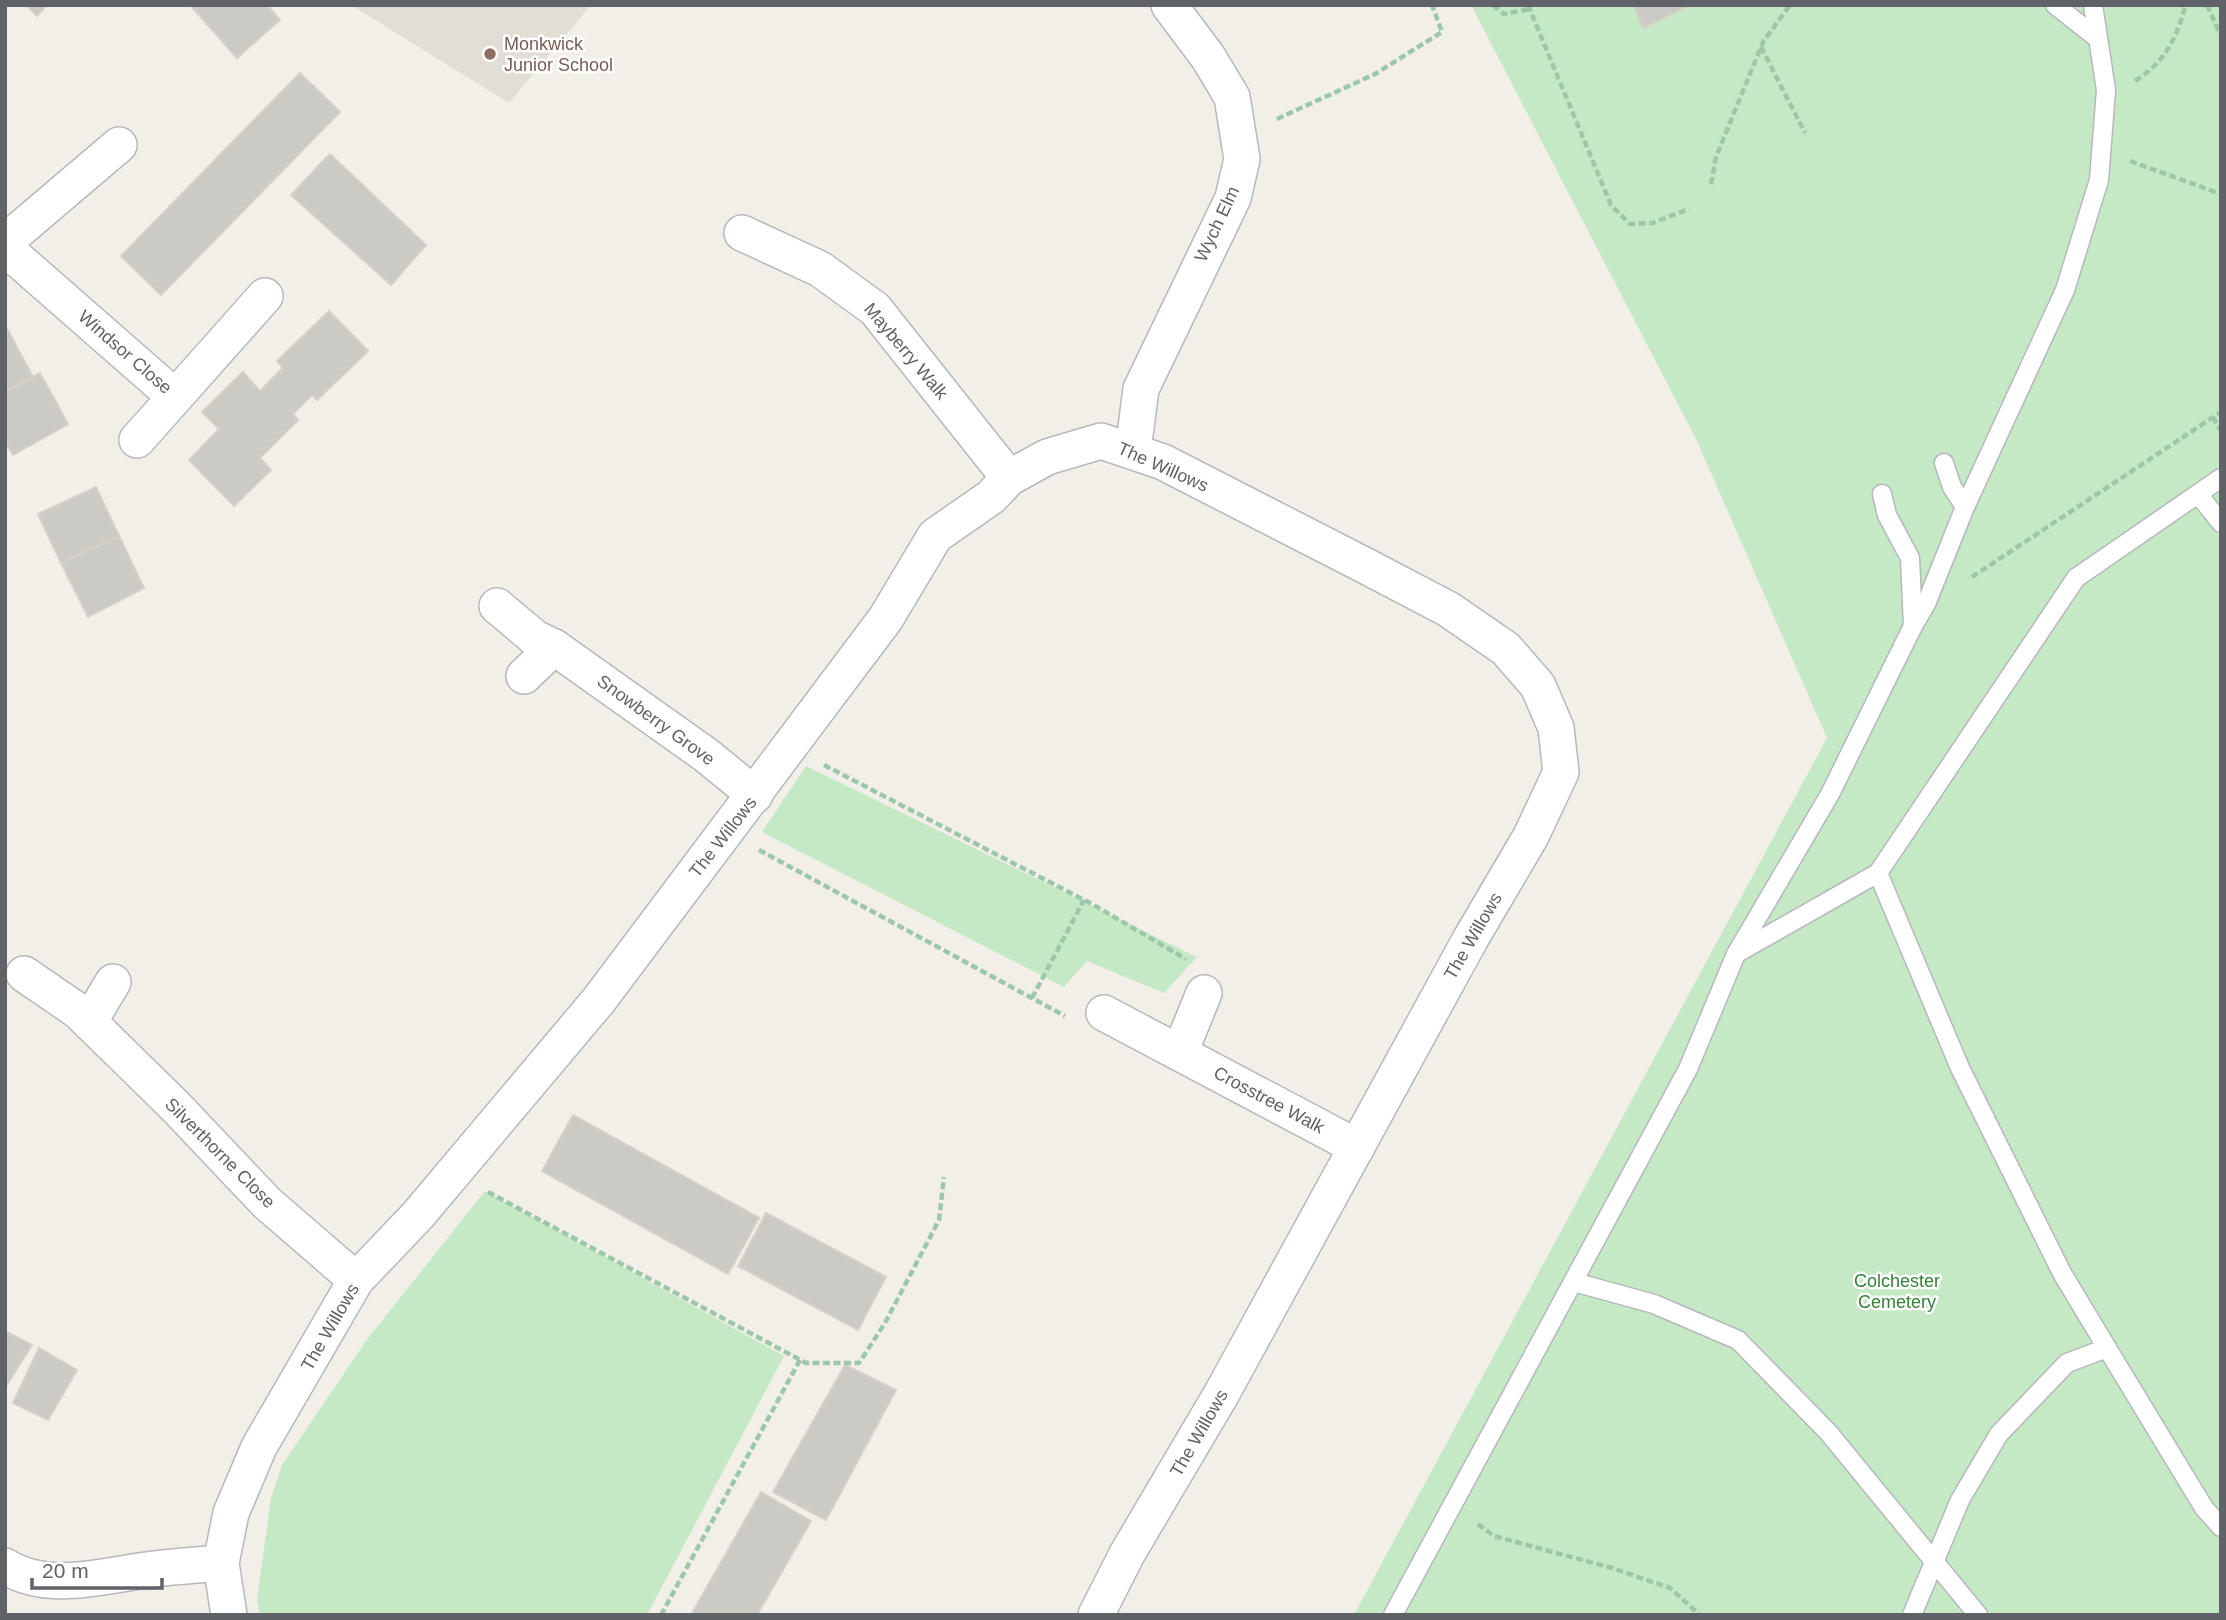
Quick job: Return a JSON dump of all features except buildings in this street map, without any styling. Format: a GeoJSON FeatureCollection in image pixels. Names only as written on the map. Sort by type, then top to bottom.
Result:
{"type":"FeatureCollection","features":[{"type":"Feature","properties":{"kind":"street","name":"Wych Elm"},"geometry":{"type":"LineString","coordinates":[[1133,450],[1140,389],[1233,198],[1242,159],[1232,97],[1208,57],[1169,5]]}},
{"type":"Feature","properties":{"kind":"street"},"geometry":{"type":"LineString","coordinates":[[5,242],[118,145]]}},
{"type":"Feature","properties":{"kind":"street","name":"Mayberry Walk"},"geometry":{"type":"LineString","coordinates":[[742,233],[820,270],[875,309],[1009,478]]}},
{"type":"Feature","properties":{"kind":"street","name":"Windsor Close"},"geometry":{"type":"LineString","coordinates":[[5,248],[174,396],[265,296]]}},
{"type":"Feature","properties":{"kind":"street"},"geometry":{"type":"LineString","coordinates":[[137,440],[174,396]]}},
{"type":"Feature","properties":{"kind":"street","name":"The Willows"},"geometry":{"type":"LineString","coordinates":[[229,1615],[221,1563],[231,1513],[259,1447],[356,1280],[418,1215],[599,1000],[886,618],[935,536],[991,497],[1009,478],[1047,457],[1101,441],[1163,462],[1448,609],[1506,649],[1538,686],[1556,728],[1560,772],[1531,836],[1471,938],[1096,1615]]}},
{"type":"Feature","properties":{"kind":"street","name":"Snowberry Grove"},"geometry":{"type":"LineString","coordinates":[[497,606],[535,638],[554,647],[706,755],[755,795]]}},
{"type":"Feature","properties":{"kind":"street"},"geometry":{"type":"LineString","coordinates":[[524,676],[554,647]]}},
{"type":"Feature","properties":{"kind":"street","name":"Silverthorne Close"},"geometry":{"type":"LineString","coordinates":[[24,974],[89,1022],[176,1107],[267,1203],[356,1280]]}},
{"type":"Feature","properties":{"kind":"street"},"geometry":{"type":"LineString","coordinates":[[89,1022],[113,982]]}},
{"type":"Feature","properties":{"kind":"street"},"geometry":{"type":"LineString","coordinates":[[1180,1052],[1204,993]]}},
{"type":"Feature","properties":{"kind":"street","name":"Crosstree Walk"},"geometry":{"type":"LineString","coordinates":[[1104,1013],[1357,1147]]}},
{"type":"Feature","properties":{"kind":"street"},"geometry":{"type":"LineString","coordinates":[[5,1566],[20,1576],[68,1581],[102,1580],[137,1572],[221,1563]]}},
{"type":"Feature","properties":{"kind":"lane"},"geometry":{"type":"LineString","coordinates":[[2055,5],[2097,38]]}},
{"type":"Feature","properties":{"kind":"lane"},"geometry":{"type":"LineString","coordinates":[[1393,1615],[1688,1069],[1736,954],[1830,794],[1926,604],[1965,507],[2065,290],[2099,180],[2103,151],[2106,90],[2094,5]]}},
{"type":"Feature","properties":{"kind":"lane"},"geometry":{"type":"LineString","coordinates":[[1944,463],[1952,486],[1965,507]]}},
{"type":"Feature","properties":{"kind":"lane"},"geometry":{"type":"LineString","coordinates":[[1736,954],[1878,873],[2076,579],[2221,478]]}},
{"type":"Feature","properties":{"kind":"lane"},"geometry":{"type":"LineString","coordinates":[[1882,494],[1887,515],[1910,558],[1913,626]]}},
{"type":"Feature","properties":{"kind":"lane"},"geometry":{"type":"LineString","coordinates":[[2197,494],[2221,523]]}},
{"type":"Feature","properties":{"kind":"lane"},"geometry":{"type":"LineString","coordinates":[[1878,873],[1960,1068],[2062,1273],[2204,1508],[2221,1527]]}},
{"type":"Feature","properties":{"kind":"lane"},"geometry":{"type":"LineString","coordinates":[[1574,1282],[1654,1304],[1738,1340],[1828,1432],[1978,1615]]}},
{"type":"Feature","properties":{"kind":"lane"},"geometry":{"type":"LineString","coordinates":[[1912,1615],[1960,1500],[1998,1434],[2067,1363],[2107,1348]]}},
{"type":"Feature","properties":{"kind":"path"},"geometry":{"type":"LineString","coordinates":[[1240,136],[1375,74],[1442,32],[1432,5]]}},
{"type":"Feature","properties":{"kind":"path"},"geometry":{"type":"LineString","coordinates":[[1493,5],[1504,14],[1529,7],[1611,205],[1630,224],[1652,223],[1689,209]]}},
{"type":"Feature","properties":{"kind":"path"},"geometry":{"type":"LineString","coordinates":[[1711,184],[1716,157],[1761,47],[1790,5]]}},
{"type":"Feature","properties":{"kind":"path"},"geometry":{"type":"LineString","coordinates":[[2207,5],[2221,36]]}},
{"type":"Feature","properties":{"kind":"path"},"geometry":{"type":"LineString","coordinates":[[2106,90],[2136,81],[2159,63],[2178,32],[2185,6]]}},
{"type":"Feature","properties":{"kind":"path"},"geometry":{"type":"LineString","coordinates":[[1761,47],[1805,133]]}},
{"type":"Feature","properties":{"kind":"path"},"geometry":{"type":"LineString","coordinates":[[2103,151],[2221,194]]}},
{"type":"Feature","properties":{"kind":"path"},"geometry":{"type":"LineString","coordinates":[[1926,604],[1997,562],[2221,412]]}},
{"type":"Feature","properties":{"kind":"path"},"geometry":{"type":"LineString","coordinates":[[2213,417],[2221,431]]}},
{"type":"Feature","properties":{"kind":"path"},"geometry":{"type":"LineString","coordinates":[[790,748],[1084,900],[1214,974],[1204,993]]}},
{"type":"Feature","properties":{"kind":"path"},"geometry":{"type":"LineString","coordinates":[[748,845],[1095,1031],[1104,1013]]}},
{"type":"Feature","properties":{"kind":"path"},"geometry":{"type":"LineString","coordinates":[[1032,998],[1084,900]]}},
{"type":"Feature","properties":{"kind":"path"},"geometry":{"type":"LineString","coordinates":[[453,1173],[806,1363],[859,1363],[886,1323],[939,1220],[944,1177]]}},
{"type":"Feature","properties":{"kind":"path"},"geometry":{"type":"LineString","coordinates":[[661,1615],[800,1360]]}},
{"type":"Feature","properties":{"kind":"path"},"geometry":{"type":"LineString","coordinates":[[1451,1505],[1494,1536],[1612,1568],[1670,1588],[1700,1615]]}},
{"type":"Feature","properties":{"kind":"shaded area","name":"Monkwick Junior School"},"geometry":{"type":"Polygon","coordinates":[[[351,5],[591,5],[509,103],[351,5]]]}},
{"type":"Feature","properties":{"kind":"green space","name":"Colchester Cemetery"},"geometry":{"type":"Polygon","coordinates":[[[1471,5],[2221,5],[2221,1615],[1354,1615],[1827,738],[1697,441],[1471,5]]]}},
{"type":"Feature","properties":{"kind":"green space"},"geometry":{"type":"Polygon","coordinates":[[[806,766],[1197,957],[1164,993],[1087,961],[1064,987],[762,832],[806,766]]]}},
{"type":"Feature","properties":{"kind":"green space"},"geometry":{"type":"Polygon","coordinates":[[[485,1191],[784,1356],[647,1615],[260,1615],[257,1599],[271,1498],[282,1465],[366,1341],[485,1191]]]}},
{"type":"Feature","properties":{"kind":"place","name":"Monkwick Junior School"},"geometry":{"type":"Point","coordinates":[490,54]}}]}
